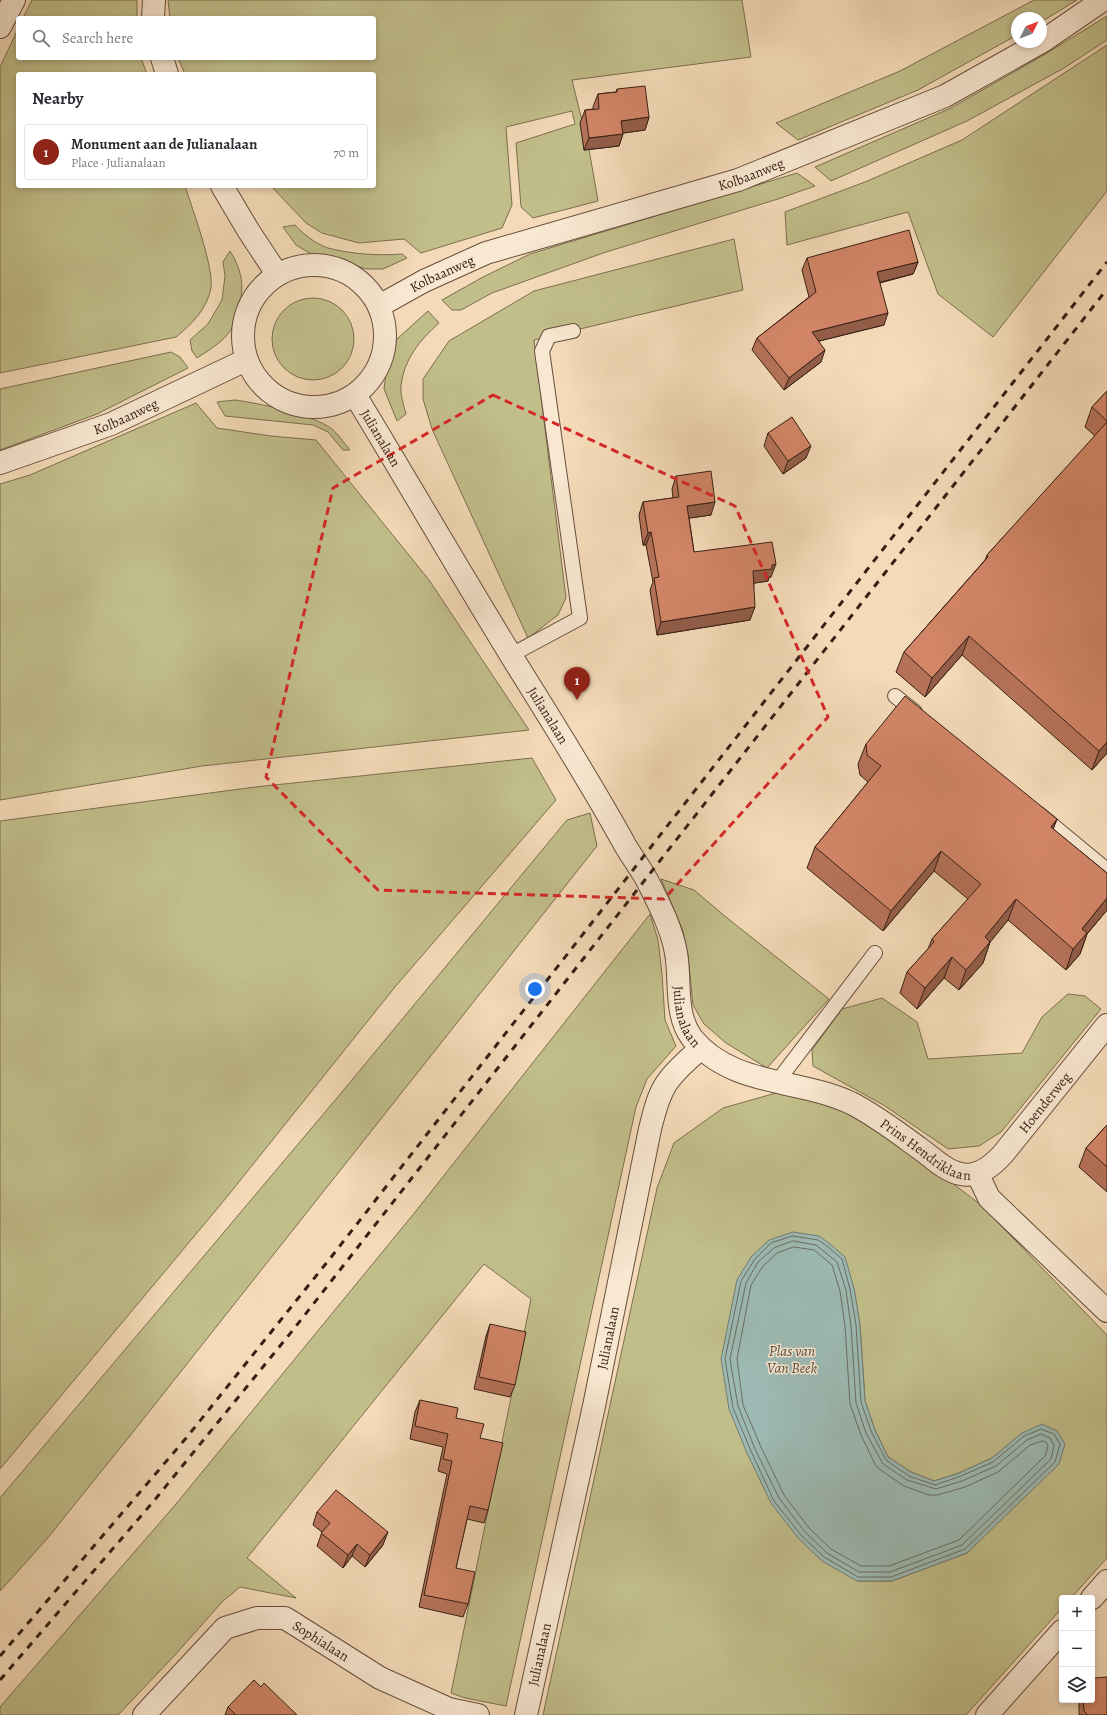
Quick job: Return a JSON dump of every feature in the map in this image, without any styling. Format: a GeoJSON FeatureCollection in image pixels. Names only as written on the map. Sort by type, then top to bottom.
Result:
{"type":"FeatureCollection","features":[{"type":"Feature","properties":{"kind":"street"},"geometry":{"type":"LineString","coordinates":[[153,16],[154,0]]}},
{"type":"Feature","properties":{"kind":"street","name":"Kolbaanweg"},"geometry":{"type":"LineString","coordinates":[[379,306],[424,281],[486,253],[738,180],[945,96],[1043,41],[1103,0]]}},
{"type":"Feature","properties":{"kind":"street"},"geometry":{"type":"LineString","coordinates":[[163,60],[166,72]]}},
{"type":"Feature","properties":{"kind":"street"},"geometry":{"type":"LineString","coordinates":[[223,188],[248,230],[277,274]]}},
{"type":"Feature","properties":{"kind":"street"},"geometry":{"type":"LineString","coordinates":[[324,264],[346,272],[366,286],[379,306],[386,330],[384,355],[373,377],[355,395],[331,406],[305,407],[280,399],[260,382],[246,360],[242,341],[244,321],[251,302],[262,286],[277,274],[300,265],[324,264]]}},
{"type":"Feature","properties":{"kind":"street","name":"Kolbaanweg"},"geometry":{"type":"LineString","coordinates":[[0,463],[111,424],[246,360]]}},
{"type":"Feature","properties":{"kind":"street","name":"Julianalaan"},"geometry":{"type":"LineString","coordinates":[[355,395],[647,880],[664,917],[676,952],[683,1022],[690,1035],[701,1048],[666,1085],[657,1103],[650,1129],[594,1406],[526,1715]]}},
{"type":"Feature","properties":{"kind":"street","name":"Hoenderweg"},"geometry":{"type":"LineString","coordinates":[[977,1173],[986,1169],[1003,1154],[1107,1025]]}},
{"type":"Feature","properties":{"kind":"street","name":"Prins Hendriklaan"},"geometry":{"type":"LineString","coordinates":[[701,1048],[729,1068],[777,1082],[826,1093],[852,1104],[886,1123],[948,1169],[965,1175],[977,1173],[989,1198],[1107,1311]]}},
{"type":"Feature","properties":{"kind":"street"},"geometry":{"type":"LineString","coordinates":[[1095,1595],[1107,1581]]}},
{"type":"Feature","properties":{"kind":"street","name":"Sophialaan"},"geometry":{"type":"LineString","coordinates":[[144,1715],[225,1628],[256,1618],[285,1618],[380,1678],[449,1708],[478,1715]]}},
{"type":"Feature","properties":{"kind":"street"},"geometry":{"type":"LineString","coordinates":[[988,1715],[1059,1635]]}},
{"type":"Feature","properties":{"kind":"lane"},"geometry":{"type":"LineString","coordinates":[[511,655],[580,618],[542,351],[549,336],[573,331]]}},
{"type":"Feature","properties":{"kind":"lane"},"geometry":{"type":"LineString","coordinates":[[896,696],[926,721]]}},
{"type":"Feature","properties":{"kind":"lane"},"geometry":{"type":"LineString","coordinates":[[1028,805],[1107,870]]}},
{"type":"Feature","properties":{"kind":"lane"},"geometry":{"type":"LineString","coordinates":[[777,1082],[875,953]]}},
{"type":"Feature","properties":{"kind":"highlighted area"},"geometry":{"type":"Polygon","coordinates":[[[493,395],[735,506],[828,717],[664,899],[378,890],[266,777],[333,488],[493,395]]]}},
{"type":"Feature","properties":{"kind":"shaded area"},"geometry":{"type":"Polygon","coordinates":[[[32,0],[137,0],[137,16],[24,16],[32,0]]]}},
{"type":"Feature","properties":{"kind":"shaded area"},"geometry":{"type":"Polygon","coordinates":[[[168,0],[742,0],[751,57],[572,80],[589,149],[598,201],[533,218],[521,207],[516,143],[575,124],[572,111],[506,127],[512,205],[502,228],[421,253],[404,239],[359,243],[322,233],[306,223],[273,188],[376,188],[376,72],[184,72],[179,60],[376,60],[376,16],[170,16],[168,0]]]}},
{"type":"Feature","properties":{"kind":"shaded area"},"geometry":{"type":"Polygon","coordinates":[[[1034,0],[1077,0],[1047,18],[1047,12],[1011,12],[1034,0]]]}},
{"type":"Feature","properties":{"kind":"shaded area"},"geometry":{"type":"Polygon","coordinates":[[[1011,12],[1011,38],[918,90],[798,140],[776,123],[900,71],[1011,12]]]}},
{"type":"Feature","properties":{"kind":"shaded area"},"geometry":{"type":"Polygon","coordinates":[[[1107,16],[1107,40],[1064,68],[967,121],[831,181],[815,167],[951,108],[1047,53],[1107,16]]]}},
{"type":"Feature","properties":{"kind":"shaded area"},"geometry":{"type":"Polygon","coordinates":[[[16,33],[16,60],[142,60],[146,72],[16,72],[16,188],[186,188],[206,252],[211,278],[211,288],[206,303],[198,316],[176,337],[0,373],[0,67],[16,33]]]}},
{"type":"Feature","properties":{"kind":"shaded area"},"geometry":{"type":"Polygon","coordinates":[[[1107,45],[1107,191],[993,337],[938,294],[908,212],[787,245],[785,212],[865,182],[962,140],[1107,45]]]}},
{"type":"Feature","properties":{"kind":"shaded area"},"geometry":{"type":"Polygon","coordinates":[[[797,173],[815,186],[778,199],[603,253],[492,293],[461,310],[452,310],[442,300],[483,277],[530,254],[797,173]]]}},
{"type":"Feature","properties":{"kind":"shaded area"},"geometry":{"type":"Polygon","coordinates":[[[295,225],[310,238],[328,248],[365,254],[402,254],[407,258],[383,269],[367,269],[311,254],[296,245],[283,227],[295,225]]]}},
{"type":"Feature","properties":{"kind":"shaded area"},"geometry":{"type":"Polygon","coordinates":[[[734,239],[743,290],[534,340],[566,598],[558,615],[528,638],[432,429],[423,399],[423,379],[449,341],[534,291],[734,239]]]}},
{"type":"Feature","properties":{"kind":"shaded area"},"geometry":{"type":"Polygon","coordinates":[[[230,251],[235,259],[242,282],[239,307],[232,328],[228,334],[216,346],[197,358],[192,351],[190,340],[208,324],[222,300],[225,276],[223,262],[230,251]]]}},
{"type":"Feature","properties":{"kind":"shaded area"},"geometry":{"type":"Polygon","coordinates":[[[313,298],[329,301],[342,310],[351,323],[354,339],[351,355],[342,368],[329,377],[313,380],[297,377],[284,368],[275,355],[272,339],[275,323],[284,310],[297,301],[313,298]]]}},
{"type":"Feature","properties":{"kind":"shaded area"},"geometry":{"type":"Polygon","coordinates":[[[428,311],[439,323],[419,343],[409,359],[401,386],[402,400],[406,414],[397,421],[384,389],[387,366],[397,339],[428,311]]]}},
{"type":"Feature","properties":{"kind":"shaded area"},"geometry":{"type":"Polygon","coordinates":[[[171,352],[180,357],[188,368],[97,414],[0,450],[0,389],[171,352]]]}},
{"type":"Feature","properties":{"kind":"shaded area"},"geometry":{"type":"Polygon","coordinates":[[[235,400],[299,414],[324,424],[339,436],[350,450],[343,450],[328,432],[313,425],[225,416],[217,402],[235,400]]]}},
{"type":"Feature","properties":{"kind":"shaded area"},"geometry":{"type":"Polygon","coordinates":[[[196,403],[217,428],[271,436],[316,440],[429,580],[529,730],[202,766],[0,800],[0,484],[30,475],[196,403]]]}},
{"type":"Feature","properties":{"kind":"shaded area"},"geometry":{"type":"Polygon","coordinates":[[[532,758],[556,800],[395,987],[226,1198],[0,1469],[0,821],[255,787],[532,758]]]}},
{"type":"Feature","properties":{"kind":"shaded area"},"geometry":{"type":"Polygon","coordinates":[[[590,813],[597,846],[133,1432],[46,1540],[0,1591],[0,1498],[342,1092],[567,820],[590,813]]]}},
{"type":"Feature","properties":{"kind":"shaded area"},"geometry":{"type":"Polygon","coordinates":[[[661,879],[694,890],[829,999],[767,1068],[726,1043],[704,1024],[693,1005],[688,955],[683,931],[661,879]]]}},
{"type":"Feature","properties":{"kind":"shaded area"},"geometry":{"type":"Polygon","coordinates":[[[650,914],[658,940],[665,1020],[676,1046],[647,1079],[636,1107],[506,1706],[465,1698],[451,1693],[531,1299],[484,1264],[247,1558],[296,1598],[240,1587],[223,1601],[175,1655],[118,1715],[0,1715],[0,1707],[176,1504],[416,1211],[650,914]]]}},
{"type":"Feature","properties":{"kind":"shaded area"},"geometry":{"type":"Polygon","coordinates":[[[1068,994],[1085,996],[1101,1009],[1001,1132],[979,1146],[948,1149],[885,1106],[813,1066],[812,1050],[842,1009],[882,998],[917,1022],[928,1059],[1022,1053],[1042,1017],[1068,994]]]}},
{"type":"Feature","properties":{"kind":"shaded area"},"geometry":{"type":"Polygon","coordinates":[[[776,1093],[814,1096],[868,1119],[981,1205],[1107,1335],[1107,1558],[1074,1595],[1059,1595],[1059,1611],[966,1715],[543,1715],[657,1188],[674,1143],[723,1108],[776,1093]],[[854,1288],[857,1581],[892,1581],[967,1553],[1009,1511],[1022,1433],[992,1458],[959,1473],[934,1481],[911,1472],[888,1457],[875,1430],[865,1401],[860,1325],[854,1288]]]}},
{"type":"Feature","properties":{"kind":"water","name":"Plas van Van Beek"},"geometry":{"type":"Polygon","coordinates":[[[793,1232],[819,1236],[845,1257],[854,1288],[860,1325],[865,1401],[875,1430],[888,1457],[911,1472],[934,1481],[959,1473],[992,1458],[1022,1433],[1042,1424],[1057,1431],[1065,1444],[1059,1464],[967,1553],[892,1581],[857,1581],[822,1561],[798,1538],[771,1503],[747,1453],[729,1409],[721,1359],[737,1280],[751,1257],[769,1240],[793,1232]]]}},
{"type":"Feature","properties":{"kind":"building"},"geometry":{"type":"Polygon","coordinates":[[[645,86],[649,117],[621,121],[623,134],[589,138],[585,110],[599,109],[598,94],[617,92],[617,89],[645,86]]]}},
{"type":"Feature","properties":{"kind":"building"},"geometry":{"type":"Polygon","coordinates":[[[909,230],[918,262],[877,272],[888,313],[812,332],[825,350],[789,378],[757,338],[816,292],[807,258],[909,230]]]}},
{"type":"Feature","properties":{"kind":"building"},"geometry":{"type":"Polygon","coordinates":[[[1107,391],[1107,421],[1092,407],[1107,391]]]}},
{"type":"Feature","properties":{"kind":"building"},"geometry":{"type":"Polygon","coordinates":[[[792,417],[811,446],[788,461],[768,433],[792,417]]]}},
{"type":"Feature","properties":{"kind":"building"},"geometry":{"type":"Polygon","coordinates":[[[1107,422],[1107,742],[1099,751],[969,636],[932,678],[904,652],[988,557],[987,555],[1107,422]]]}},
{"type":"Feature","properties":{"kind":"building"},"geometry":{"type":"Polygon","coordinates":[[[711,471],[715,502],[687,506],[694,552],[772,542],[776,564],[772,565],[772,569],[753,571],[755,607],[661,622],[654,578],[659,577],[651,532],[648,533],[643,502],[679,497],[676,476],[711,471]]]}},
{"type":"Feature","properties":{"kind":"building"},"geometry":{"type":"Polygon","coordinates":[[[905,696],[1057,819],[1051,827],[1107,873],[1107,898],[1082,929],[1087,933],[1073,949],[1016,899],[985,937],[990,942],[966,970],[952,957],[925,988],[907,972],[934,942],[932,939],[981,884],[941,851],[891,911],[815,847],[881,766],[867,755],[866,744],[905,696]]]}},
{"type":"Feature","properties":{"kind":"building"},"geometry":{"type":"Polygon","coordinates":[[[1107,1125],[1107,1167],[1086,1148],[1107,1125]]]}},
{"type":"Feature","properties":{"kind":"building"},"geometry":{"type":"Polygon","coordinates":[[[490,1324],[526,1332],[515,1385],[479,1377],[490,1324]]]}},
{"type":"Feature","properties":{"kind":"building"},"geometry":{"type":"Polygon","coordinates":[[[420,1400],[458,1408],[456,1418],[484,1424],[480,1438],[503,1443],[488,1510],[470,1506],[456,1568],[475,1572],[468,1604],[424,1595],[452,1461],[443,1459],[448,1434],[415,1426],[420,1400]]]}},
{"type":"Feature","properties":{"kind":"building"},"geometry":{"type":"Polygon","coordinates":[[[336,1490],[388,1532],[370,1555],[357,1544],[348,1555],[321,1533],[330,1523],[317,1512],[336,1490]]]}},
{"type":"Feature","properties":{"kind":"building"},"geometry":{"type":"Polygon","coordinates":[[[1107,1677],[1107,1715],[1088,1715],[1084,1711],[1083,1703],[1095,1703],[1095,1678],[1107,1677]]]}},
{"type":"Feature","properties":{"kind":"building"},"geometry":{"type":"Polygon","coordinates":[[[254,1680],[261,1687],[264,1683],[297,1715],[236,1715],[228,1707],[254,1680]]]}},
{"type":"Feature","properties":{"kind":"railway"},"geometry":{"type":"LineString","coordinates":[[0,1656],[187,1437],[332,1256],[1107,262]]}},
{"type":"Feature","properties":{"kind":"railway"},"geometry":{"type":"LineString","coordinates":[[0,1680],[153,1502],[293,1330],[1107,289]]}},
{"type":"Feature","properties":{"kind":"place","name":"Monument aan de Julianalaan"},"geometry":{"type":"Point","coordinates":[577,700]}}]}
